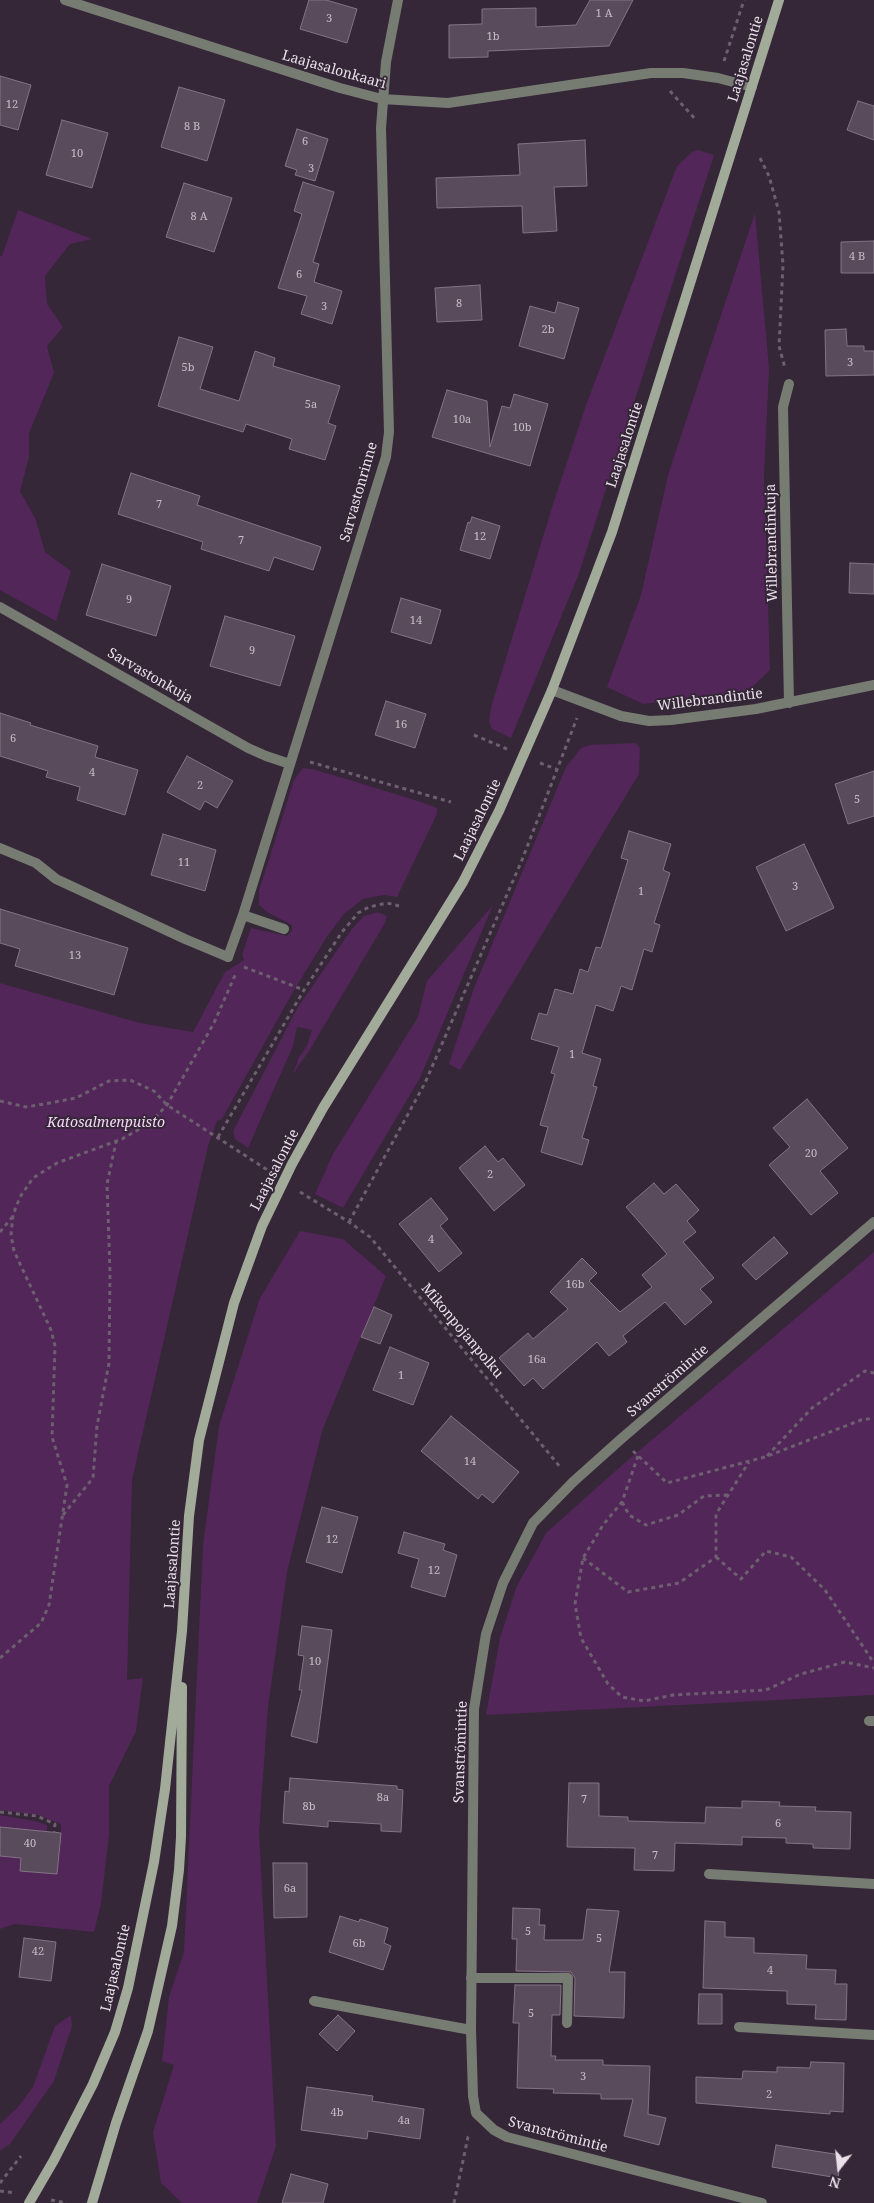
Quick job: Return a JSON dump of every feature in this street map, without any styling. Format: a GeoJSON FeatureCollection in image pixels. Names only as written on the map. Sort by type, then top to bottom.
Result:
{"type":"FeatureCollection","features":[{"type":"Feature","properties":{"kind":"main road","name":"Laajasalontie"},"geometry":{"type":"LineString","coordinates":[[28,2203],[58,2153],[93,2084],[115,2032],[128,1988],[154,1862],[165,1789],[182,1631],[189,1516],[199,1440],[234,1303],[262,1226],[292,1164],[323,1108],[440,922],[463,882],[499,811],[552,690],[612,532],[779,0]]}},
{"type":"Feature","properties":{"kind":"main road","name":"Laajasalontie"},"geometry":{"type":"LineString","coordinates":[[92,2203],[116,2124],[148,2031],[172,1926],[181,1837],[182,1631]]}},
{"type":"Feature","properties":{"kind":"street","name":"Laajasalonkaari"},"geometry":{"type":"LineString","coordinates":[[65,0],[382,100],[448,103],[651,73],[700,75],[752,87]]}},
{"type":"Feature","properties":{"kind":"street","name":"Sarvastonrinne"},"geometry":{"type":"LineString","coordinates":[[0,848],[36,863],[56,879],[228,957],[243,916],[386,457],[390,432],[381,128],[386,62],[398,0]]}},
{"type":"Feature","properties":{"kind":"street","name":"Willebrandinkuja"},"geometry":{"type":"LineString","coordinates":[[788,384],[783,407],[789,702]]}},
{"type":"Feature","properties":{"kind":"street","name":"Sarvastonkuja"},"geometry":{"type":"LineString","coordinates":[[0,607],[248,748],[290,764]]}},
{"type":"Feature","properties":{"kind":"street","name":"Willebrandintie"},"geometry":{"type":"LineString","coordinates":[[552,690],[621,716],[649,721],[689,718],[789,702],[874,685]]}},
{"type":"Feature","properties":{"kind":"street"},"geometry":{"type":"LineString","coordinates":[[243,916],[284,929]]}},
{"type":"Feature","properties":{"kind":"street","name":"Svanströmintie"},"geometry":{"type":"LineString","coordinates":[[762,2203],[507,2137],[482,2122],[476,2114],[473,2096],[471,2030],[474,1709],[486,1634],[503,1583],[533,1523],[573,1482],[874,1222]]}},
{"type":"Feature","properties":{"kind":"street"},"geometry":{"type":"LineString","coordinates":[[709,1874],[874,1884]]}},
{"type":"Feature","properties":{"kind":"street"},"geometry":{"type":"LineString","coordinates":[[472,1978],[568,1978],[568,2022]]}},
{"type":"Feature","properties":{"kind":"street"},"geometry":{"type":"LineString","coordinates":[[314,2001],[471,2030]]}},
{"type":"Feature","properties":{"kind":"street"},"geometry":{"type":"LineString","coordinates":[[739,2027],[874,2035]]}},
{"type":"Feature","properties":{"kind":"path"},"geometry":{"type":"LineString","coordinates":[[724,59],[744,0]]}},
{"type":"Feature","properties":{"kind":"path"},"geometry":{"type":"LineString","coordinates":[[651,73],[677,97],[696,120]]}},
{"type":"Feature","properties":{"kind":"path"},"geometry":{"type":"LineString","coordinates":[[760,158],[769,176],[779,212],[782,265],[779,346],[788,384]]}},
{"type":"Feature","properties":{"kind":"path"},"geometry":{"type":"LineString","coordinates":[[349,1222],[425,1083],[522,860],[582,702]]}},
{"type":"Feature","properties":{"kind":"path"},"geometry":{"type":"LineString","coordinates":[[290,764],[305,761],[452,802]]}},
{"type":"Feature","properties":{"kind":"path"},"geometry":{"type":"LineString","coordinates":[[218,1137],[304,990],[342,932],[358,913],[369,907],[387,903],[399,906]]}},
{"type":"Feature","properties":{"kind":"path"},"geometry":{"type":"LineString","coordinates":[[0,1658],[40,1623],[49,1605],[67,1485],[52,1436],[55,1346],[51,1330],[14,1252],[11,1235],[13,1215],[20,1197],[33,1178],[58,1163],[116,1141],[150,1123],[167,1105],[214,1023],[240,965],[304,990]]}},
{"type":"Feature","properties":{"kind":"path"},"geometry":{"type":"LineString","coordinates":[[0,1101],[26,1107],[44,1104],[76,1098],[109,1081],[123,1078],[154,1091],[167,1105],[238,1151]]}},
{"type":"Feature","properties":{"kind":"path"},"geometry":{"type":"LineString","coordinates":[[62,1515],[93,1478],[97,1426],[110,1363],[110,1272],[107,1184],[116,1141]]}},
{"type":"Feature","properties":{"kind":"path","name":"Mikonpojanpolku"},"geometry":{"type":"LineString","coordinates":[[322,1207],[349,1222],[370,1238],[573,1482]]}},
{"type":"Feature","properties":{"kind":"path"},"geometry":{"type":"LineString","coordinates":[[0,1232],[13,1215]]}},
{"type":"Feature","properties":{"kind":"path"},"geometry":{"type":"LineString","coordinates":[[765,1457],[812,1408],[865,1371],[874,1373]]}},
{"type":"Feature","properties":{"kind":"path"},"geometry":{"type":"LineString","coordinates":[[874,1418],[861,1420],[765,1457],[667,1483],[638,1456],[622,1502],[603,1525],[583,1558],[575,1604],[582,1638],[608,1684],[622,1697],[644,1701],[673,1695],[766,1690],[801,1674],[844,1662],[874,1668]]}},
{"type":"Feature","properties":{"kind":"path"},"geometry":{"type":"LineString","coordinates":[[749,1462],[716,1514],[716,1557],[741,1579],[766,1551],[791,1557],[825,1590],[874,1663]]}},
{"type":"Feature","properties":{"kind":"path"},"geometry":{"type":"LineString","coordinates":[[622,1502],[629,1515],[646,1525],[678,1515],[704,1496],[728,1495]]}},
{"type":"Feature","properties":{"kind":"path"},"geometry":{"type":"LineString","coordinates":[[583,1558],[628,1592],[679,1583],[716,1557]]}},
{"type":"Feature","properties":{"kind":"path"},"geometry":{"type":"LineString","coordinates":[[0,1812],[37,1816],[55,1824],[54,1832]]}},
{"type":"Feature","properties":{"kind":"path"},"geometry":{"type":"LineString","coordinates":[[454,2203],[468,2137],[482,2122]]}},
{"type":"Feature","properties":{"kind":"path"},"geometry":{"type":"LineString","coordinates":[[0,2183],[21,2156]]}},
{"type":"Feature","properties":{"kind":"green space"},"geometry":{"type":"Polygon","coordinates":[[[698,150],[714,155],[578,576],[511,738],[492,729],[489,722],[491,707],[553,504],[586,405],[677,166],[692,152],[698,150]]]}},
{"type":"Feature","properties":{"kind":"green space"},"geometry":{"type":"Polygon","coordinates":[[[18,210],[92,239],[70,244],[45,276],[47,304],[63,327],[47,346],[54,373],[29,433],[29,457],[20,491],[36,520],[45,552],[71,571],[56,621],[0,590],[0,256],[2,256],[18,210]]]}},
{"type":"Feature","properties":{"kind":"green space"},"geometry":{"type":"Polygon","coordinates":[[[755,213],[769,368],[764,477],[770,670],[747,692],[643,704],[607,687],[641,595],[668,475],[755,213]]]}},
{"type":"Feature","properties":{"kind":"green space"},"geometry":{"type":"Polygon","coordinates":[[[636,743],[640,748],[639,774],[460,1070],[449,1064],[474,988],[566,767],[581,748],[590,745],[636,743]]]}},
{"type":"Feature","properties":{"kind":"green space","name":"Katosalmenpuisto"},"geometry":{"type":"Polygon","coordinates":[[[303,768],[312,769],[421,802],[437,808],[437,814],[397,897],[384,895],[363,899],[344,914],[328,935],[293,992],[222,1119],[217,1121],[208,1146],[132,1480],[127,1680],[143,1678],[136,1731],[109,1786],[109,1836],[101,1903],[94,1932],[15,1924],[0,1929],[0,1856],[21,1858],[21,1871],[57,1874],[61,1824],[38,1815],[0,1810],[0,983],[140,1023],[193,1032],[225,972],[244,960],[242,955],[251,928],[287,936],[292,931],[292,925],[267,912],[259,905],[259,891],[294,780],[303,768]]]}},
{"type":"Feature","properties":{"kind":"green space"},"geometry":{"type":"Polygon","coordinates":[[[493,905],[420,1078],[343,1208],[315,1194],[333,1154],[418,1017],[427,981],[493,905]]]}},
{"type":"Feature","properties":{"kind":"green space"},"geometry":{"type":"Polygon","coordinates":[[[378,912],[387,916],[385,923],[309,1051],[293,1074],[299,1057],[307,1046],[312,1030],[297,1027],[293,1046],[248,1148],[235,1139],[233,1131],[298,1007],[351,930],[364,916],[378,912]]]}},
{"type":"Feature","properties":{"kind":"green space"},"geometry":{"type":"Polygon","coordinates":[[[300,1231],[343,1239],[386,1276],[322,1431],[287,1572],[268,1707],[259,1832],[276,2146],[257,2203],[182,2203],[161,2183],[153,2132],[174,2065],[162,2061],[169,1997],[184,1952],[203,1545],[219,1426],[260,1298],[300,1231]]]}},
{"type":"Feature","properties":{"kind":"green space"},"geometry":{"type":"Polygon","coordinates":[[[874,1252],[874,1695],[486,1715],[500,1638],[516,1588],[546,1533],[621,1466],[874,1252]]]}},
{"type":"Feature","properties":{"kind":"green space"},"geometry":{"type":"Polygon","coordinates":[[[0,1815],[47,1825],[47,1832],[0,1827],[0,1815]]]}},
{"type":"Feature","properties":{"kind":"green space"},"geometry":{"type":"Polygon","coordinates":[[[71,2015],[72,2026],[54,2081],[10,2144],[0,2151],[0,2124],[18,2107],[33,2087],[55,2026],[71,2015]]]}},
{"type":"Feature","properties":{"kind":"building"},"geometry":{"type":"Polygon","coordinates":[[[309,0],[326,0],[357,9],[347,43],[300,29],[309,0]]]}},
{"type":"Feature","properties":{"kind":"building"},"geometry":{"type":"Polygon","coordinates":[[[590,0],[633,0],[609,46],[488,51],[488,57],[449,58],[449,25],[482,24],[482,9],[536,8],[536,27],[576,25],[590,0]]]}},
{"type":"Feature","properties":{"kind":"building"},"geometry":{"type":"Polygon","coordinates":[[[0,76],[31,85],[18,130],[0,125],[0,76]]]}},
{"type":"Feature","properties":{"kind":"building"},"geometry":{"type":"Polygon","coordinates":[[[179,87],[225,100],[207,161],[161,147],[179,87]]]}},
{"type":"Feature","properties":{"kind":"building"},"geometry":{"type":"Polygon","coordinates":[[[858,101],[874,106],[874,140],[847,130],[858,101]]]}},
{"type":"Feature","properties":{"kind":"building"},"geometry":{"type":"Polygon","coordinates":[[[62,120],[108,133],[92,188],[46,175],[62,120]]]}},
{"type":"Feature","properties":{"kind":"building"},"geometry":{"type":"Polygon","coordinates":[[[297,129],[328,139],[315,181],[295,175],[297,170],[285,166],[297,129]]]}},
{"type":"Feature","properties":{"kind":"building"},"geometry":{"type":"Polygon","coordinates":[[[585,140],[587,186],[554,187],[557,231],[523,233],[522,206],[437,208],[436,178],[520,175],[518,144],[585,140]]]}},
{"type":"Feature","properties":{"kind":"building"},"geometry":{"type":"Polygon","coordinates":[[[303,182],[334,192],[313,262],[319,264],[314,282],[342,291],[332,324],[301,314],[307,296],[278,288],[302,214],[294,211],[303,182]]]}},
{"type":"Feature","properties":{"kind":"building"},"geometry":{"type":"Polygon","coordinates":[[[184,183],[232,198],[214,252],[166,237],[184,183]]]}},
{"type":"Feature","properties":{"kind":"building"},"geometry":{"type":"Polygon","coordinates":[[[874,241],[874,273],[841,273],[841,242],[874,241]]]}},
{"type":"Feature","properties":{"kind":"building"},"geometry":{"type":"Polygon","coordinates":[[[480,285],[482,320],[437,322],[435,288],[480,285]]]}},
{"type":"Feature","properties":{"kind":"building"},"geometry":{"type":"Polygon","coordinates":[[[558,302],[579,308],[564,359],[519,346],[530,306],[555,313],[558,302]]]}},
{"type":"Feature","properties":{"kind":"building"},"geometry":{"type":"Polygon","coordinates":[[[846,329],[847,346],[864,346],[864,351],[874,351],[874,375],[826,376],[825,330],[846,329]]]}},
{"type":"Feature","properties":{"kind":"building"},"geometry":{"type":"Polygon","coordinates":[[[179,337],[213,347],[200,389],[239,401],[255,351],[275,358],[273,366],[340,386],[328,423],[336,426],[325,460],[289,449],[292,439],[246,424],[243,432],[158,406],[179,337]]]}},
{"type":"Feature","properties":{"kind":"building"},"geometry":{"type":"Polygon","coordinates":[[[447,390],[487,401],[490,447],[502,406],[510,408],[514,394],[548,404],[530,466],[432,437],[447,390]]]}},
{"type":"Feature","properties":{"kind":"building"},"geometry":{"type":"Polygon","coordinates":[[[131,473],[200,496],[197,505],[321,547],[313,570],[274,557],[269,571],[201,549],[203,542],[118,514],[131,473]]]}},
{"type":"Feature","properties":{"kind":"building"},"geometry":{"type":"Polygon","coordinates":[[[472,517],[500,526],[490,559],[460,550],[468,522],[470,523],[472,517]]]}},
{"type":"Feature","properties":{"kind":"building"},"geometry":{"type":"Polygon","coordinates":[[[850,563],[874,564],[874,594],[849,593],[850,563]]]}},
{"type":"Feature","properties":{"kind":"building"},"geometry":{"type":"Polygon","coordinates":[[[102,564],[171,586],[156,636],[86,615],[102,564]]]}},
{"type":"Feature","properties":{"kind":"building"},"geometry":{"type":"Polygon","coordinates":[[[401,598],[441,610],[431,644],[391,632],[401,598]]]}},
{"type":"Feature","properties":{"kind":"building"},"geometry":{"type":"Polygon","coordinates":[[[225,616],[295,636],[280,686],[210,666],[225,616]]]}},
{"type":"Feature","properties":{"kind":"building"},"geometry":{"type":"Polygon","coordinates":[[[386,701],[426,714],[415,748],[375,735],[386,701]]]}},
{"type":"Feature","properties":{"kind":"building"},"geometry":{"type":"Polygon","coordinates":[[[0,713],[31,723],[30,725],[98,746],[95,757],[138,770],[125,815],[77,800],[80,787],[46,777],[48,771],[0,756],[0,713]]]}},
{"type":"Feature","properties":{"kind":"building"},"geometry":{"type":"Polygon","coordinates":[[[187,756],[233,781],[217,808],[205,801],[200,810],[167,792],[187,756]]]}},
{"type":"Feature","properties":{"kind":"building"},"geometry":{"type":"Polygon","coordinates":[[[874,771],[874,816],[848,824],[835,784],[874,771]]]}},
{"type":"Feature","properties":{"kind":"building"},"geometry":{"type":"Polygon","coordinates":[[[629,831],[671,844],[663,870],[670,873],[654,923],[660,925],[652,952],[644,949],[632,990],[621,986],[613,1011],[596,1005],[582,1053],[601,1059],[593,1086],[597,1087],[582,1138],[589,1140],[582,1165],[541,1152],[548,1127],[540,1125],[555,1074],[551,1073],[559,1047],[531,1039],[539,1013],[547,1015],[555,989],[573,994],[580,969],[588,972],[596,947],[601,948],[628,860],[621,858],[629,831]]]}},
{"type":"Feature","properties":{"kind":"building"},"geometry":{"type":"Polygon","coordinates":[[[163,834],[216,850],[205,891],[151,875],[163,834]]]}},
{"type":"Feature","properties":{"kind":"building"},"geometry":{"type":"Polygon","coordinates":[[[804,844],[834,908],[786,931],[756,867],[804,844]]]}},
{"type":"Feature","properties":{"kind":"building"},"geometry":{"type":"Polygon","coordinates":[[[0,909],[128,948],[114,995],[15,966],[20,949],[0,943],[0,909]]]}},
{"type":"Feature","properties":{"kind":"building"},"geometry":{"type":"Polygon","coordinates":[[[807,1099],[848,1148],[820,1171],[838,1193],[811,1215],[769,1165],[790,1147],[773,1128],[807,1099]]]}},
{"type":"Feature","properties":{"kind":"building"},"geometry":{"type":"Polygon","coordinates":[[[485,1146],[498,1162],[503,1158],[525,1185],[494,1211],[459,1168],[485,1146]]]}},
{"type":"Feature","properties":{"kind":"building"},"geometry":{"type":"Polygon","coordinates":[[[654,1183],[664,1194],[676,1184],[699,1210],[687,1221],[696,1232],[683,1242],[714,1278],[700,1289],[712,1302],[685,1325],[665,1302],[623,1336],[627,1342],[609,1356],[597,1342],[543,1389],[533,1378],[524,1386],[499,1358],[528,1333],[533,1339],[568,1309],[550,1292],[582,1258],[597,1273],[589,1281],[620,1312],[652,1287],[642,1275],[667,1254],[626,1207],[654,1183]]]}},
{"type":"Feature","properties":{"kind":"building"},"geometry":{"type":"Polygon","coordinates":[[[431,1198],[448,1219],[440,1226],[462,1253],[439,1272],[399,1224],[431,1198]]]}},
{"type":"Feature","properties":{"kind":"building"},"geometry":{"type":"Polygon","coordinates":[[[774,1237],[788,1253],[756,1280],[742,1265],[774,1237]]]}},
{"type":"Feature","properties":{"kind":"building"},"geometry":{"type":"Polygon","coordinates":[[[374,1307],[392,1315],[380,1344],[361,1337],[374,1307]]]}},
{"type":"Feature","properties":{"kind":"building"},"geometry":{"type":"Polygon","coordinates":[[[390,1347],[429,1363],[413,1405],[373,1390],[390,1347]]]}},
{"type":"Feature","properties":{"kind":"building"},"geometry":{"type":"Polygon","coordinates":[[[451,1416],[519,1472],[493,1503],[482,1494],[478,1499],[421,1451],[451,1416]]]}},
{"type":"Feature","properties":{"kind":"building"},"geometry":{"type":"Polygon","coordinates":[[[322,1507],[358,1517],[342,1573],[306,1562],[322,1507]]]}},
{"type":"Feature","properties":{"kind":"building"},"geometry":{"type":"Polygon","coordinates":[[[404,1532],[445,1544],[443,1550],[457,1555],[445,1597],[411,1587],[419,1559],[398,1553],[404,1532]]]}},
{"type":"Feature","properties":{"kind":"building"},"geometry":{"type":"Polygon","coordinates":[[[302,1626],[332,1630],[317,1743],[291,1736],[302,1690],[299,1690],[304,1656],[298,1655],[302,1626]]]}},
{"type":"Feature","properties":{"kind":"building"},"geometry":{"type":"Polygon","coordinates":[[[290,1778],[397,1786],[397,1789],[403,1790],[401,1832],[381,1831],[381,1824],[328,1821],[328,1827],[283,1823],[285,1791],[289,1792],[290,1778]]]}},
{"type":"Feature","properties":{"kind":"building"},"geometry":{"type":"Polygon","coordinates":[[[569,1783],[599,1783],[599,1816],[628,1817],[628,1821],[705,1823],[706,1807],[742,1808],[742,1801],[780,1802],[779,1806],[816,1807],[815,1811],[851,1812],[850,1849],[813,1848],[813,1844],[786,1843],[786,1838],[742,1837],[742,1845],[675,1843],[674,1871],[634,1870],[635,1848],[567,1847],[569,1783]]]}},
{"type":"Feature","properties":{"kind":"building"},"geometry":{"type":"Polygon","coordinates":[[[0,1827],[61,1833],[57,1874],[20,1871],[21,1858],[0,1856],[0,1827]]]}},
{"type":"Feature","properties":{"kind":"building"},"geometry":{"type":"Polygon","coordinates":[[[273,1863],[307,1863],[307,1917],[274,1918],[273,1863]]]}},
{"type":"Feature","properties":{"kind":"building"},"geometry":{"type":"Polygon","coordinates":[[[513,1908],[540,1909],[539,1925],[545,1925],[544,1940],[583,1940],[587,1909],[619,1911],[609,1972],[625,1972],[624,2018],[574,2016],[575,1978],[571,1972],[516,1971],[517,1939],[512,1939],[513,1908]]]}},
{"type":"Feature","properties":{"kind":"building"},"geometry":{"type":"Polygon","coordinates":[[[340,1916],[359,1922],[360,1919],[388,1928],[384,1943],[391,1946],[383,1970],[329,1952],[340,1916]]]}},
{"type":"Feature","properties":{"kind":"building"},"geometry":{"type":"Polygon","coordinates":[[[705,1921],[725,1922],[725,1937],[754,1938],[754,1953],[807,1955],[806,1969],[836,1970],[835,1984],[847,1984],[846,2020],[815,2019],[816,2005],[787,2004],[787,1991],[703,1988],[705,1921]]]}},
{"type":"Feature","properties":{"kind":"building"},"geometry":{"type":"Polygon","coordinates":[[[24,1938],[56,1942],[51,1981],[19,1977],[24,1938]]]}},
{"type":"Feature","properties":{"kind":"building"},"geometry":{"type":"Polygon","coordinates":[[[515,1985],[561,1985],[560,2015],[552,2015],[551,2056],[556,2056],[555,2060],[603,2060],[603,2065],[650,2066],[648,2114],[666,2118],[659,2145],[624,2136],[633,2099],[601,2099],[601,2094],[553,2093],[554,2089],[517,2088],[519,2023],[513,2023],[515,1985]]]}},
{"type":"Feature","properties":{"kind":"building"},"geometry":{"type":"Polygon","coordinates":[[[699,1994],[722,1994],[722,2024],[698,2024],[699,1994]]]}},
{"type":"Feature","properties":{"kind":"building"},"geometry":{"type":"Polygon","coordinates":[[[338,2015],[355,2031],[337,2051],[319,2034],[338,2015]]]}},
{"type":"Feature","properties":{"kind":"building"},"geometry":{"type":"Polygon","coordinates":[[[811,2062],[844,2063],[843,2112],[830,2111],[830,2114],[696,2103],[696,2077],[742,2079],[743,2071],[777,2072],[777,2067],[810,2068],[811,2062]]]}},
{"type":"Feature","properties":{"kind":"building"},"geometry":{"type":"Polygon","coordinates":[[[307,2087],[373,2096],[372,2101],[424,2109],[420,2139],[368,2131],[367,2139],[301,2130],[307,2087]]]}},
{"type":"Feature","properties":{"kind":"building"},"geometry":{"type":"Polygon","coordinates":[[[776,2145],[841,2155],[838,2178],[772,2167],[776,2145]]]}},
{"type":"Feature","properties":{"kind":"building"},"geometry":{"type":"Polygon","coordinates":[[[291,2174],[328,2184],[323,2203],[282,2203],[291,2174]]]}}]}
